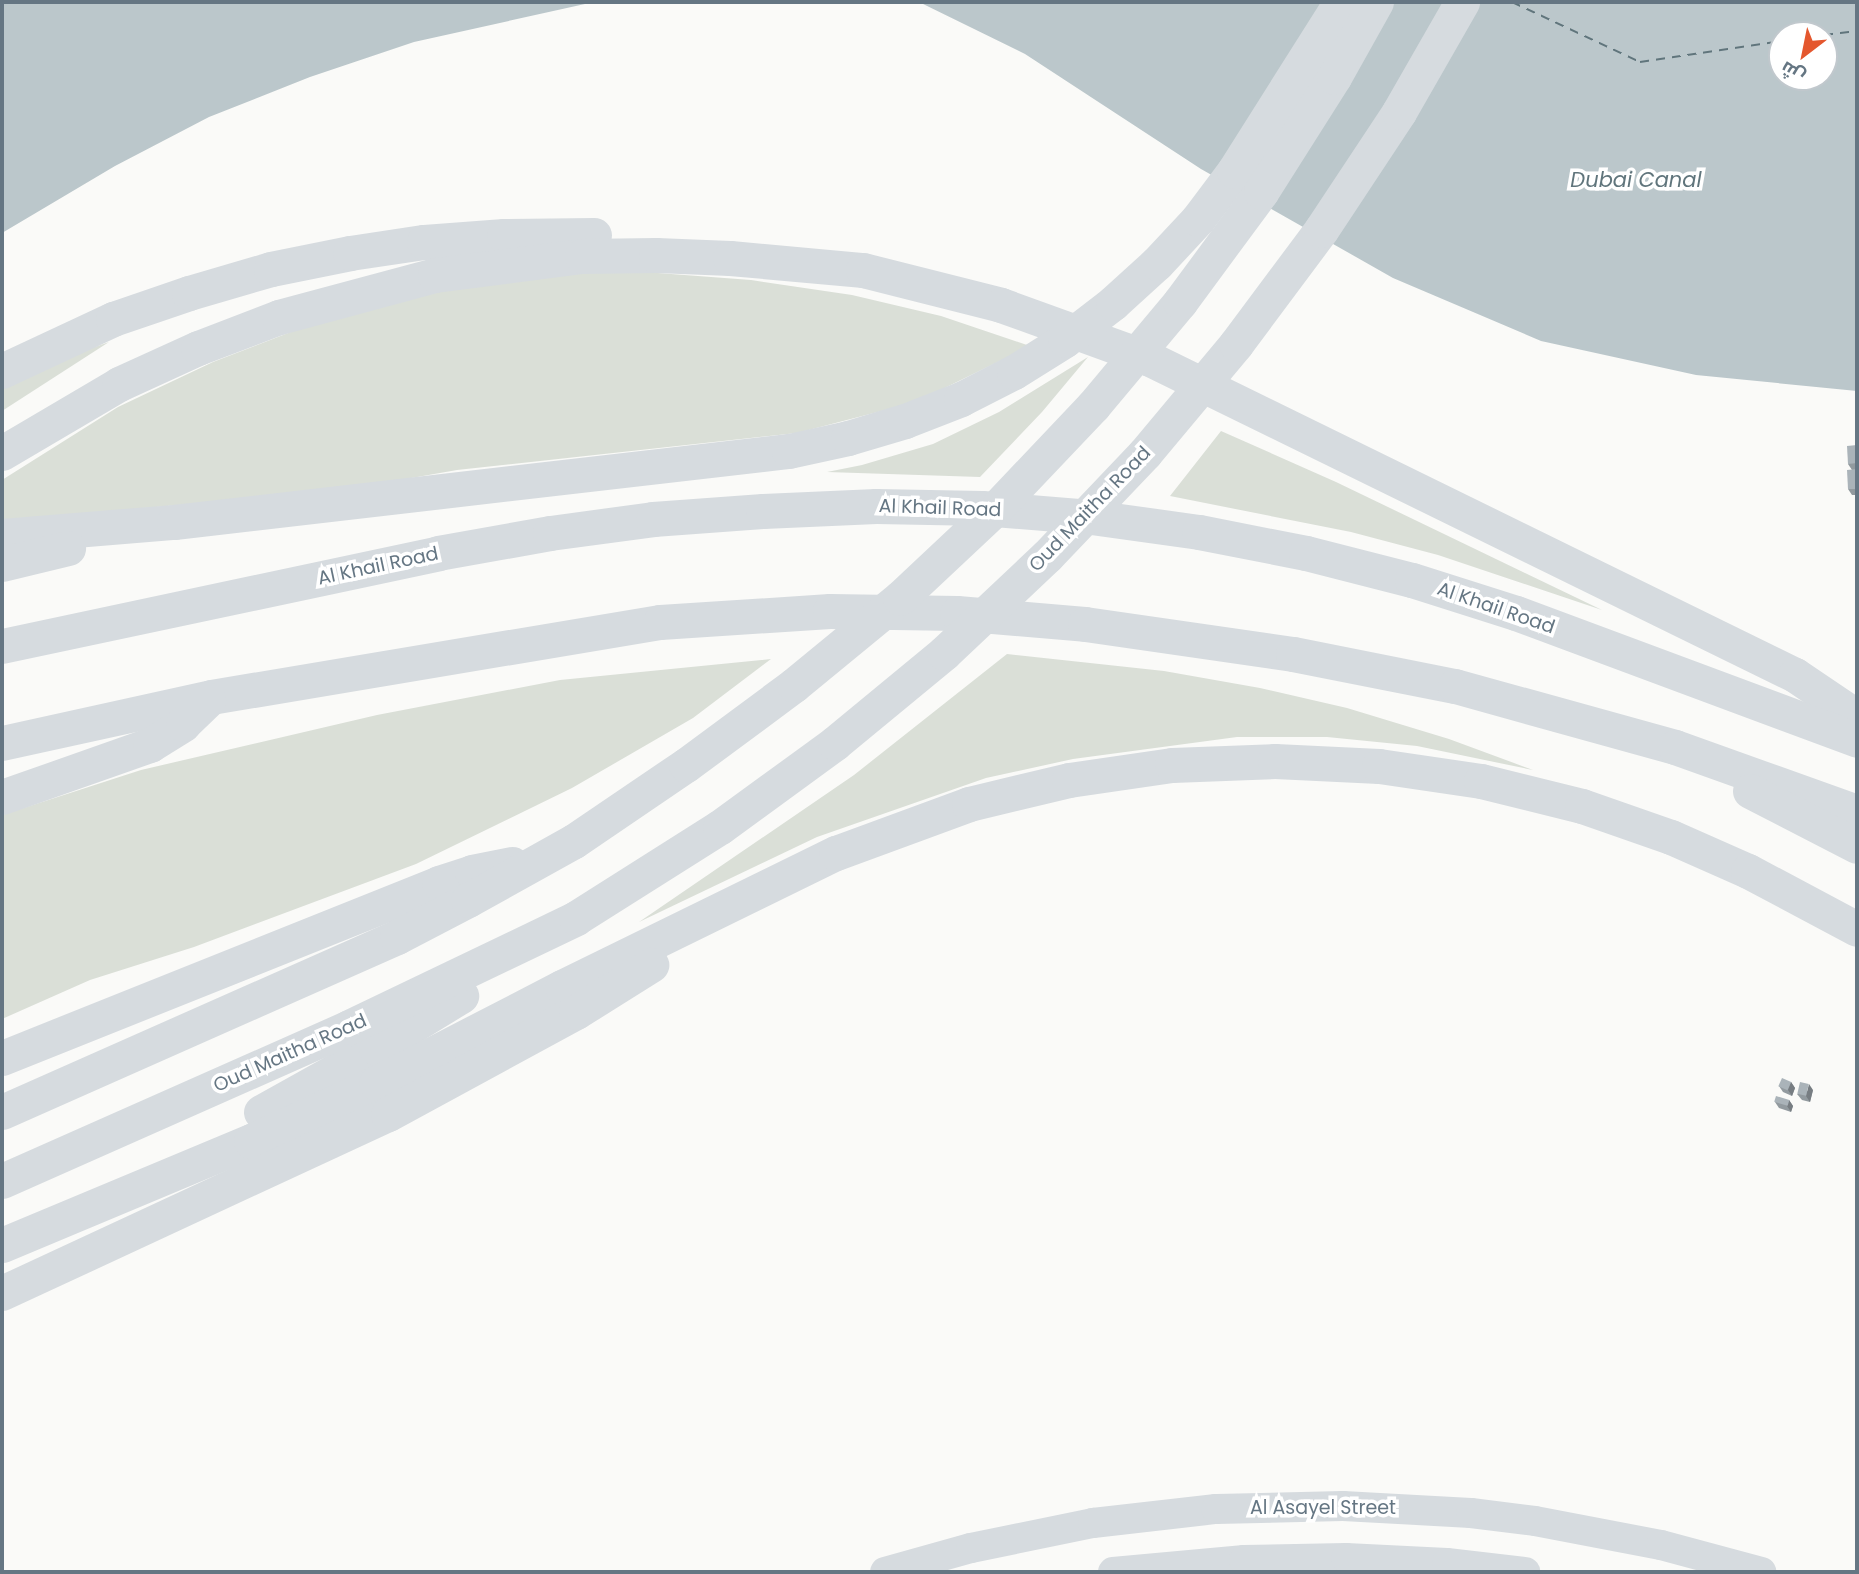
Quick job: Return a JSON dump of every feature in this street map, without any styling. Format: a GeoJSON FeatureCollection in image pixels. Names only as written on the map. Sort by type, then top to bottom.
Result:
{"type":"FeatureCollection","features":[{"type":"Feature","properties":{"kind":"highway"},"geometry":{"type":"LineString","coordinates":[[2,537],[174,522],[789,451],[848,438],[905,421],[961,399],[1014,372],[1065,340],[1113,303],[1157,263],[1198,219],[1234,171],[1341,2]]}},
{"type":"Feature","properties":{"kind":"highway"},"geometry":{"type":"LineString","coordinates":[[2,1112],[397,937],[540,861],[686,765],[794,685],[900,598],[999,505],[1093,406],[1180,302],[1261,192],[1334,77],[1376,2]]}},
{"type":"Feature","properties":{"kind":"highway","name":"Oud Maitha Road"},"geometry":{"type":"LineString","coordinates":[[2,1181],[374,1016],[588,911],[720,827],[835,743],[944,653],[1047,556],[1145,453],[1236,344],[1321,230],[1399,111],[1462,2]]}},
{"type":"Feature","properties":{"kind":"highway"},"geometry":{"type":"LineString","coordinates":[[2,371],[113,320],[189,293],[271,269],[424,242],[578,235],[705,240],[806,250],[863,270],[1001,305],[1150,359],[1794,675],[1857,717]]}},
{"type":"Feature","properties":{"kind":"highway"},"geometry":{"type":"LineString","coordinates":[[2,453],[119,384],[198,348],[279,317],[362,292],[435,275],[582,256],[730,258],[863,270]]}},
{"type":"Feature","properties":{"kind":"highway","name":"Al Khail Road"},"geometry":{"type":"LineString","coordinates":[[2,646],[438,553],[550,533],[653,519],[763,511],[876,506],[982,508],[1091,517],[1199,532],[1306,553],[1412,580],[1516,613],[1857,740]]}},
{"type":"Feature","properties":{"kind":"highway"},"geometry":{"type":"LineString","coordinates":[[2,564],[174,522]]}},
{"type":"Feature","properties":{"kind":"highway"},"geometry":{"type":"LineString","coordinates":[[2,743],[211,697],[660,622],[830,611],[957,612],[1085,624],[1347,664],[1534,706],[1675,747],[1857,812]]}},
{"type":"Feature","properties":{"kind":"highway"},"geometry":{"type":"LineString","coordinates":[[2,797],[150,745],[183,724],[211,697]]}},
{"type":"Feature","properties":{"kind":"highway"},"geometry":{"type":"LineString","coordinates":[[1675,747],[1725,778],[1857,846]]}},
{"type":"Feature","properties":{"kind":"highway"},"geometry":{"type":"LineString","coordinates":[[2,1243],[251,1141],[376,1083],[747,895],[836,853],[919,820],[1019,791],[1120,771],[1223,762],[1314,762],[1379,766],[1481,781],[1582,806],[1671,836],[1748,871],[1857,929]]}},
{"type":"Feature","properties":{"kind":"highway"},"geometry":{"type":"LineString","coordinates":[[2,1058],[439,883],[472,872],[540,861]]}},
{"type":"Feature","properties":{"kind":"highway"},"geometry":{"type":"LineString","coordinates":[[2,1293],[388,1114],[576,1013],[710,928],[747,895]]}},
{"type":"Feature","properties":{"kind":"highway"},"geometry":{"type":"LineString","coordinates":[[2,1243],[40,1217],[312,1085],[440,1009],[588,911]]}},
{"type":"Feature","properties":{"kind":"main road","name":"Al Asayel Street"},"geometry":{"type":"LineString","coordinates":[[885,1572],[971,1548],[1093,1523],[1216,1509],[1343,1506],[1445,1511],[1535,1521],[1661,1545],[1761,1572]]}},
{"type":"Feature","properties":{"kind":"main road"},"geometry":{"type":"LineString","coordinates":[[1113,1572],[1244,1560],[1346,1558],[1447,1563],[1525,1572]]}},
{"type":"Feature","properties":{"kind":"shaded area"},"geometry":{"type":"Polygon","coordinates":[[[618,270],[751,280],[852,295],[941,316],[1030,346],[916,402],[797,433],[457,470],[343,490],[2,521],[2,480],[118,407],[213,362],[314,323],[425,289],[618,270]]]}},
{"type":"Feature","properties":{"kind":"shaded area"},"geometry":{"type":"Polygon","coordinates":[[[109,342],[2,411],[2,386],[29,370],[109,342]]]}},
{"type":"Feature","properties":{"kind":"shaded area"},"geometry":{"type":"Polygon","coordinates":[[[1088,357],[1042,412],[980,477],[827,472],[862,465],[933,444],[999,412],[1088,357]]]}},
{"type":"Feature","properties":{"kind":"shaded area"},"geometry":{"type":"Polygon","coordinates":[[[1221,431],[1336,482],[1602,610],[1438,555],[1351,532],[1170,496],[1221,431]]]}},
{"type":"Feature","properties":{"kind":"shaded area"},"geometry":{"type":"Polygon","coordinates":[[[1007,654],[1164,671],[1260,688],[1347,708],[1449,739],[1533,770],[1417,746],[1327,737],[1237,737],[1073,759],[986,778],[817,837],[639,922],[854,775],[1007,654]]]}},
{"type":"Feature","properties":{"kind":"shaded area"},"geometry":{"type":"Polygon","coordinates":[[[771,659],[693,718],[572,788],[416,864],[194,947],[90,980],[2,1019],[2,815],[141,770],[377,715],[560,680],[771,659]]]}},
{"type":"Feature","properties":{"kind":"water"},"geometry":{"type":"Polygon","coordinates":[[[2,2],[594,2],[414,42],[310,77],[209,117],[115,166],[2,233],[2,2]]]}},
{"type":"Feature","properties":{"kind":"water","name":"Dubai Canal"},"geometry":{"type":"Polygon","coordinates":[[[919,2],[1857,2],[1857,391],[1696,375],[1541,341],[1393,278],[1201,169],[1025,54],[919,2]]]}},
{"type":"Feature","properties":{"kind":"building"},"geometry":{"type":"Polygon","coordinates":[[[1857,445],[1857,463],[1848,464],[1847,446],[1857,445]]]}},
{"type":"Feature","properties":{"kind":"building"},"geometry":{"type":"Polygon","coordinates":[[[1857,469],[1857,489],[1848,489],[1847,470],[1857,469]]]}},
{"type":"Feature","properties":{"kind":"building"},"geometry":{"type":"Polygon","coordinates":[[[1782,1078],[1791,1082],[1787,1090],[1778,1086],[1782,1078]]]}},
{"type":"Feature","properties":{"kind":"building"},"geometry":{"type":"Polygon","coordinates":[[[1800,1082],[1809,1084],[1806,1096],[1797,1094],[1800,1082]]]}},
{"type":"Feature","properties":{"kind":"building"},"geometry":{"type":"Polygon","coordinates":[[[1776,1096],[1789,1100],[1788,1106],[1774,1102],[1776,1096]]]}},
{"type":"Feature","properties":{"kind":"ferry route"},"geometry":{"type":"LineString","coordinates":[[1512,2],[1640,62],[1768,43]]}},
{"type":"Feature","properties":{"kind":"ferry route"},"geometry":{"type":"LineString","coordinates":[[1838,33],[1857,31]]}}]}
